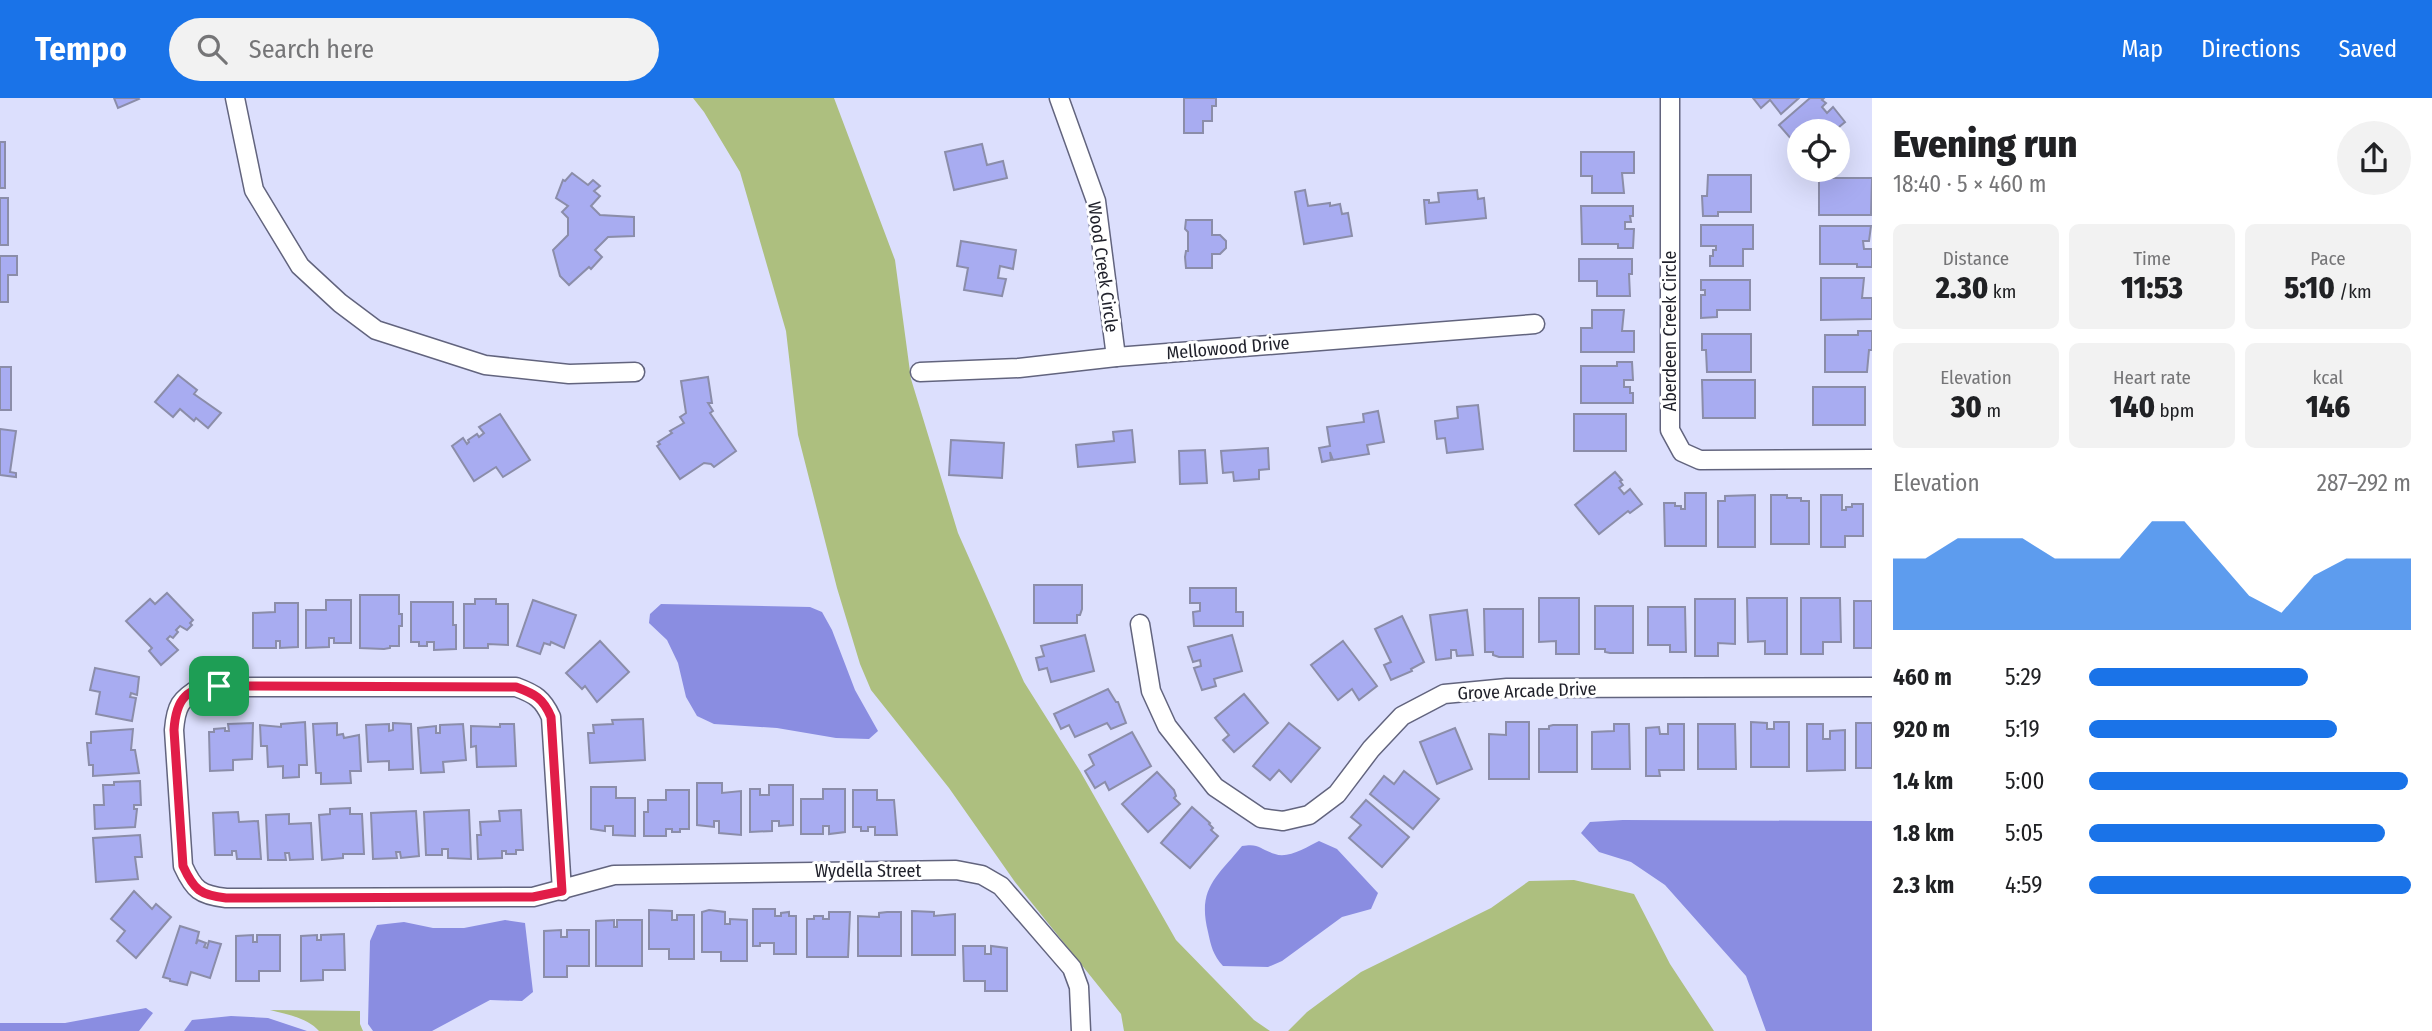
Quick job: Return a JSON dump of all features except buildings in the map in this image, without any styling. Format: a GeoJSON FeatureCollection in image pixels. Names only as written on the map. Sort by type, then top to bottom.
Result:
{"type":"FeatureCollection","features":[{"type":"Feature","properties":{"kind":"street"},"geometry":{"type":"LineString","coordinates":[[235,98],[254,190],[300,265],[340,303],[376,330],[485,365],[569,374],[635,372]]}},
{"type":"Feature","properties":{"kind":"street","name":"Wood Creek Circle"},"geometry":{"type":"LineString","coordinates":[[1059,98],[1096,201],[1116,357]]}},
{"type":"Feature","properties":{"kind":"street","name":"Aberdeen Creek Circle"},"geometry":{"type":"LineString","coordinates":[[1670,98],[1670,429],[1682,452],[1700,460],[1872,459]]}},
{"type":"Feature","properties":{"kind":"street","name":"Mellowood Drive"},"geometry":{"type":"LineString","coordinates":[[920,372],[1019,368],[1116,357],[1535,324]]}},
{"type":"Feature","properties":{"kind":"street","name":"Grove Arcade Drive"},"geometry":{"type":"LineString","coordinates":[[1140,624],[1152,691],[1167,726],[1215,786],[1261,818],[1283,821],[1309,816],[1337,794],[1371,748],[1402,716],[1444,694],[1507,688],[1872,687]]}},
{"type":"Feature","properties":{"kind":"street","name":"Wydella Street"},"geometry":{"type":"LineString","coordinates":[[562,891],[551,717],[536,694],[516,687],[201,687],[187,695],[176,710],[174,730],[183,866],[192,885],[206,896],[533,897],[562,891],[614,875],[956,870],[982,875],[1001,886],[1072,968],[1079,987],[1081,1031]]}},
{"type":"Feature","properties":{"kind":"green space"},"geometry":{"type":"Polygon","coordinates":[[[693,98],[834,98],[895,260],[911,379],[958,533],[1024,682],[1080,771],[1176,940],[1254,1020],[1270,1031],[1124,1031],[1121,1014],[1015,882],[949,788],[871,690],[860,664],[837,588],[798,435],[786,331],[740,172],[693,98]]]}},
{"type":"Feature","properties":{"kind":"green space"},"geometry":{"type":"Polygon","coordinates":[[[1574,880],[1634,894],[1670,964],[1714,1031],[1288,1031],[1307,1012],[1361,972],[1491,908],[1529,881],[1574,880]]]}},
{"type":"Feature","properties":{"kind":"green space"},"geometry":{"type":"Polygon","coordinates":[[[270,1010],[360,1011],[363,1031],[319,1031],[303,1020],[270,1010]]]}},
{"type":"Feature","properties":{"kind":"water"},"geometry":{"type":"Polygon","coordinates":[[[661,604],[810,607],[822,612],[832,630],[855,690],[878,731],[869,739],[836,738],[777,728],[714,724],[697,716],[686,697],[678,663],[667,640],[649,623],[650,614],[661,604]]]}},
{"type":"Feature","properties":{"kind":"water"},"geometry":{"type":"Polygon","coordinates":[[[1872,821],[1872,1031],[1766,1031],[1746,976],[1665,885],[1631,862],[1599,852],[1581,833],[1590,822],[1872,821]]]}},
{"type":"Feature","properties":{"kind":"water"},"geometry":{"type":"Polygon","coordinates":[[[1319,841],[1337,849],[1378,893],[1371,909],[1342,917],[1282,961],[1268,967],[1223,966],[1213,950],[1205,917],[1207,894],[1217,875],[1242,846],[1256,846],[1275,854],[1286,855],[1319,841]]]}},
{"type":"Feature","properties":{"kind":"water"},"geometry":{"type":"Polygon","coordinates":[[[505,920],[525,923],[533,992],[522,1001],[490,1000],[432,1031],[373,1031],[368,1024],[370,941],[377,925],[404,922],[433,928],[464,928],[505,920]]]}},
{"type":"Feature","properties":{"kind":"water"},"geometry":{"type":"Polygon","coordinates":[[[146,1008],[153,1013],[139,1031],[0,1031],[0,1023],[65,1023],[146,1008]]]}},
{"type":"Feature","properties":{"kind":"water"},"geometry":{"type":"Polygon","coordinates":[[[231,1016],[268,1018],[307,1031],[184,1031],[192,1020],[231,1016]]]}},
{"type":"Feature","properties":{"kind":"route"},"geometry":{"type":"LineString","coordinates":[[219,686],[516,687],[536,694],[551,717],[562,891],[533,897],[206,896],[192,885],[183,866],[174,730],[176,710],[187,695],[201,687],[219,686]]}}]}
